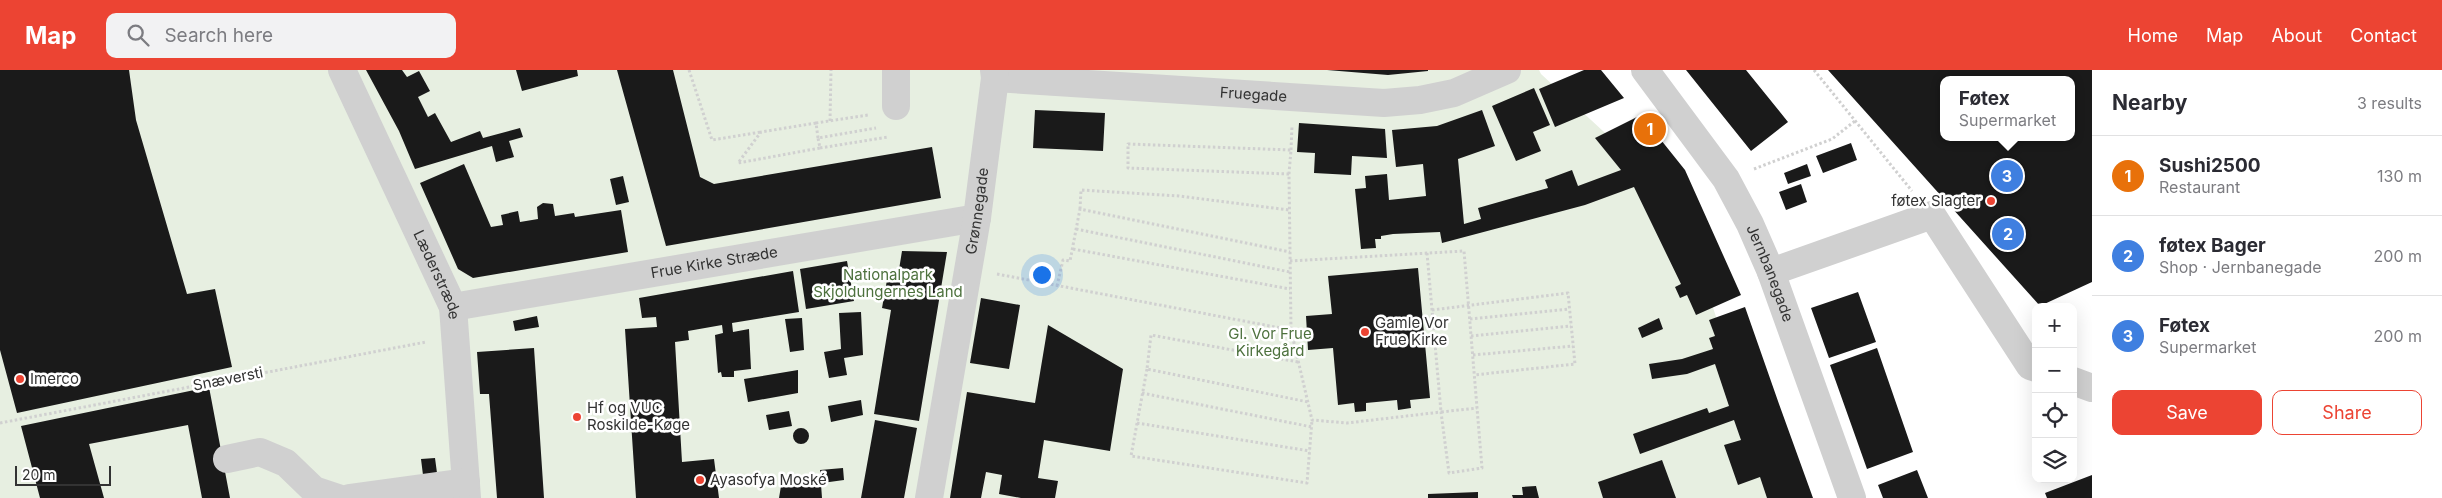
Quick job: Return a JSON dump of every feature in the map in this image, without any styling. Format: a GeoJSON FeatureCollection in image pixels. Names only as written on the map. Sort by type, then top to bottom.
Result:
{"type":"FeatureCollection","features":[{"type":"Feature","properties":{"kind":"street","name":"Læderstræde"},"geometry":{"type":"LineString","coordinates":[[342,70],[453,307],[467,490]]}},
{"type":"Feature","properties":{"kind":"street"},"geometry":{"type":"LineString","coordinates":[[891,109],[896,70]]}},
{"type":"Feature","properties":{"kind":"street","name":"Fruegade"},"geometry":{"type":"LineString","coordinates":[[995,74],[1384,103],[1420,100],[1454,94],[1507,70]]}},
{"type":"Feature","properties":{"kind":"street","name":"Jernbanegade"},"geometry":{"type":"LineString","coordinates":[[1644,70],[1726,179],[1750,224],[1771,272],[1852,498]]}},
{"type":"Feature","properties":{"kind":"street","name":"Grønnegade"},"geometry":{"type":"LineString","coordinates":[[929,498],[976,218],[995,74]]}},
{"type":"Feature","properties":{"kind":"street"},"geometry":{"type":"LineString","coordinates":[[1771,272],[1932,215],[2032,367]]}},
{"type":"Feature","properties":{"kind":"street","name":"Frue Kirke Stræde"},"geometry":{"type":"LineString","coordinates":[[453,307],[976,218]]}},
{"type":"Feature","properties":{"kind":"street"},"geometry":{"type":"LineString","coordinates":[[2077,382],[2092,388]]}},
{"type":"Feature","properties":{"kind":"street"},"geometry":{"type":"LineString","coordinates":[[227,459],[260,452],[286,463],[314,490],[338,498]]}},
{"type":"Feature","properties":{"kind":"street"},"geometry":{"type":"LineString","coordinates":[[349,498],[467,490]]}},
{"type":"Feature","properties":{"kind":"path"},"geometry":{"type":"LineString","coordinates":[[689,70],[712,140],[891,109],[887,126],[818,138]]}},
{"type":"Feature","properties":{"kind":"path"},"geometry":{"type":"LineString","coordinates":[[830,121],[831,70]]}},
{"type":"Feature","properties":{"kind":"path"},"geometry":{"type":"LineString","coordinates":[[1814,70],[1932,215]]}},
{"type":"Feature","properties":{"kind":"path"},"geometry":{"type":"LineString","coordinates":[[1726,179],[1832,139],[1854,121]]}},
{"type":"Feature","properties":{"kind":"path"},"geometry":{"type":"LineString","coordinates":[[816,122],[820,148]]}},
{"type":"Feature","properties":{"kind":"path"},"geometry":{"type":"LineString","coordinates":[[761,132],[738,163],[892,136]]}},
{"type":"Feature","properties":{"kind":"path"},"geometry":{"type":"LineString","coordinates":[[1289,174],[1128,168],[1128,144],[1291,150],[1289,174],[1291,330],[1312,420],[1308,483],[1131,456],[1147,369],[1151,334],[1298,362]]}},
{"type":"Feature","properties":{"kind":"path"},"geometry":{"type":"LineString","coordinates":[[1057,286],[1063,260],[1070,261],[1080,209],[1081,190],[1178,196],[1290,210]]}},
{"type":"Feature","properties":{"kind":"path"},"geometry":{"type":"LineString","coordinates":[[1080,209],[1290,252]]}},
{"type":"Feature","properties":{"kind":"path"},"geometry":{"type":"LineString","coordinates":[[1076,229],[1290,272]]}},
{"type":"Feature","properties":{"kind":"path"},"geometry":{"type":"LineString","coordinates":[[1072,248],[1290,289]]}},
{"type":"Feature","properties":{"kind":"path"},"geometry":{"type":"LineString","coordinates":[[1290,262],[1427,253],[1464,251],[1482,468],[1448,473],[1427,253]]}},
{"type":"Feature","properties":{"kind":"path"},"geometry":{"type":"LineString","coordinates":[[968,268],[1291,330]]}},
{"type":"Feature","properties":{"kind":"path"},"geometry":{"type":"LineString","coordinates":[[1432,310],[1568,293],[1575,364],[1474,375]]}},
{"type":"Feature","properties":{"kind":"path"},"geometry":{"type":"LineString","coordinates":[[1470,319],[1569,309]]}},
{"type":"Feature","properties":{"kind":"path"},"geometry":{"type":"LineString","coordinates":[[1471,336],[1571,326]]}},
{"type":"Feature","properties":{"kind":"path","name":"Snæversti"},"geometry":{"type":"LineString","coordinates":[[0,423],[456,336]]}},
{"type":"Feature","properties":{"kind":"path"},"geometry":{"type":"LineString","coordinates":[[1473,355],[1573,346]]}},
{"type":"Feature","properties":{"kind":"path"},"geometry":{"type":"LineString","coordinates":[[1147,369],[1308,402]]}},
{"type":"Feature","properties":{"kind":"path"},"geometry":{"type":"LineString","coordinates":[[1142,393],[1312,427]]}},
{"type":"Feature","properties":{"kind":"path"},"geometry":{"type":"LineString","coordinates":[[1312,420],[1347,423],[1477,408]]}},
{"type":"Feature","properties":{"kind":"path"},"geometry":{"type":"LineString","coordinates":[[1137,423],[1310,452]]}},
{"type":"Feature","properties":{"kind":"green space","name":"Nationalpark Skjoldungernes Land"},"geometry":{"type":"Polygon","coordinates":[[[0,70],[1539,70],[1541,74],[1678,200],[1775,498],[0,498],[0,70]]]}},
{"type":"Feature","properties":{"kind":"building"},"geometry":{"type":"Polygon","coordinates":[[[0,70],[129,70],[136,120],[187,294],[215,289],[232,367],[17,413],[0,350],[0,70]]]}},
{"type":"Feature","properties":{"kind":"building"},"geometry":{"type":"Polygon","coordinates":[[[366,70],[402,70],[407,77],[419,71],[430,91],[418,97],[428,117],[435,113],[451,142],[480,131],[483,138],[520,128],[523,137],[509,141],[514,157],[496,162],[492,146],[415,169],[399,131],[366,70]]]}},
{"type":"Feature","properties":{"kind":"building"},"geometry":{"type":"Polygon","coordinates":[[[516,70],[577,70],[578,76],[522,91],[516,70]]]}},
{"type":"Feature","properties":{"kind":"building"},"geometry":{"type":"Polygon","coordinates":[[[617,70],[673,70],[700,177],[714,184],[932,147],[941,198],[666,246],[617,70]]]}},
{"type":"Feature","properties":{"kind":"building"},"geometry":{"type":"Polygon","coordinates":[[[1327,70],[1428,70],[1428,71],[1388,75],[1327,70]]]}},
{"type":"Feature","properties":{"kind":"building"},"geometry":{"type":"Polygon","coordinates":[[[1584,70],[1601,70],[1624,98],[1555,127],[1539,89],[1584,70]]]}},
{"type":"Feature","properties":{"kind":"building"},"geometry":{"type":"Polygon","coordinates":[[[1686,70],[1746,70],[1788,122],[1751,151],[1686,70]]]}},
{"type":"Feature","properties":{"kind":"building"},"geometry":{"type":"Polygon","coordinates":[[[1828,70],[2092,70],[2092,282],[2046,303],[2037,303],[1828,70]]]}},
{"type":"Feature","properties":{"kind":"building"},"geometry":{"type":"Polygon","coordinates":[[[1534,88],[1550,125],[1533,132],[1541,151],[1516,161],[1492,106],[1534,88]]]}},
{"type":"Feature","properties":{"kind":"building"},"geometry":{"type":"Polygon","coordinates":[[[1035,110],[1105,113],[1103,151],[1033,148],[1035,110]]]}},
{"type":"Feature","properties":{"kind":"building"},"geometry":{"type":"Polygon","coordinates":[[[1482,110],[1495,146],[1458,159],[1464,224],[1481,219],[1478,208],[1548,188],[1545,180],[1572,170],[1578,186],[1621,170],[1595,138],[1641,115],[1685,170],[1741,295],[1696,315],[1687,295],[1680,298],[1675,287],[1681,284],[1634,187],[1585,205],[1442,243],[1440,232],[1393,234],[1381,236],[1381,239],[1375,239],[1376,248],[1361,249],[1355,189],[1366,188],[1365,176],[1387,174],[1389,200],[1426,196],[1423,164],[1396,167],[1392,130],[1437,126],[1482,110]]]}},
{"type":"Feature","properties":{"kind":"building"},"geometry":{"type":"Polygon","coordinates":[[[1299,123],[1385,129],[1387,158],[1352,156],[1351,175],[1314,173],[1315,153],[1297,152],[1299,123]]]}},
{"type":"Feature","properties":{"kind":"building"},"geometry":{"type":"Polygon","coordinates":[[[1851,143],[1857,160],[1823,173],[1816,156],[1851,143]]]}},
{"type":"Feature","properties":{"kind":"building"},"geometry":{"type":"Polygon","coordinates":[[[464,164],[491,227],[503,225],[501,215],[518,211],[520,222],[538,219],[537,207],[543,203],[553,204],[555,216],[574,213],[575,217],[621,210],[628,252],[473,278],[458,269],[420,183],[464,164]]]}},
{"type":"Feature","properties":{"kind":"building"},"geometry":{"type":"Polygon","coordinates":[[[1807,164],[1811,176],[1788,184],[1784,173],[1807,164]]]}},
{"type":"Feature","properties":{"kind":"building"},"geometry":{"type":"Polygon","coordinates":[[[623,176],[629,202],[616,205],[610,179],[623,176]]]}},
{"type":"Feature","properties":{"kind":"building"},"geometry":{"type":"Polygon","coordinates":[[[1801,184],[1807,202],[1786,210],[1779,192],[1801,184]]]}},
{"type":"Feature","properties":{"kind":"building"},"geometry":{"type":"Polygon","coordinates":[[[902,251],[947,252],[919,421],[874,414],[891,310],[882,308],[887,280],[897,282],[902,251]]]}},
{"type":"Feature","properties":{"kind":"building"},"geometry":{"type":"Polygon","coordinates":[[[847,261],[854,301],[806,309],[800,269],[847,261]]]}},
{"type":"Feature","properties":{"kind":"building","name":"Gamle Vor Frue Kirke"},"geometry":{"type":"Polygon","coordinates":[[[1418,268],[1430,398],[1410,400],[1411,408],[1398,410],[1397,400],[1366,403],[1366,411],[1355,412],[1354,403],[1338,405],[1333,348],[1308,350],[1306,316],[1332,314],[1328,276],[1418,268]]]}},
{"type":"Feature","properties":{"kind":"building"},"geometry":{"type":"Polygon","coordinates":[[[793,271],[799,312],[732,323],[733,332],[749,329],[751,369],[734,371],[734,377],[722,377],[721,372],[718,373],[715,335],[723,333],[722,325],[688,331],[689,340],[675,342],[682,462],[714,459],[719,498],[636,498],[625,329],[657,327],[656,317],[642,318],[639,298],[793,271]]]}},
{"type":"Feature","properties":{"kind":"building"},"geometry":{"type":"Polygon","coordinates":[[[1858,292],[1876,342],[1829,358],[1811,308],[1858,292]]]}},
{"type":"Feature","properties":{"kind":"building"},"geometry":{"type":"Polygon","coordinates":[[[981,298],[1020,305],[1009,369],[970,363],[981,298]]]}},
{"type":"Feature","properties":{"kind":"building"},"geometry":{"type":"Polygon","coordinates":[[[1745,307],[1813,498],[1767,498],[1760,477],[1738,485],[1724,445],[1741,440],[1734,420],[1640,454],[1633,434],[1707,408],[1709,413],[1729,406],[1715,364],[1687,374],[1652,379],[1649,364],[1682,359],[1713,349],[1709,338],[1715,336],[1709,320],[1745,307]]]}},
{"type":"Feature","properties":{"kind":"building"},"geometry":{"type":"Polygon","coordinates":[[[861,312],[863,355],[844,358],[847,375],[829,378],[824,352],[841,349],[839,313],[861,312]]]}},
{"type":"Feature","properties":{"kind":"building"},"geometry":{"type":"Polygon","coordinates":[[[537,316],[539,327],[515,331],[513,321],[537,316]]]}},
{"type":"Feature","properties":{"kind":"building"},"geometry":{"type":"Polygon","coordinates":[[[802,318],[804,350],[790,352],[785,319],[802,318]]]}},
{"type":"Feature","properties":{"kind":"building"},"geometry":{"type":"Polygon","coordinates":[[[1659,318],[1663,329],[1642,338],[1638,328],[1659,318]]]}},
{"type":"Feature","properties":{"kind":"building"},"geometry":{"type":"Polygon","coordinates":[[[1048,325],[1123,369],[1110,451],[1044,440],[1038,478],[1058,481],[1055,498],[1021,498],[999,494],[1002,475],[986,472],[981,498],[950,498],[967,392],[1035,403],[1048,325]]]}},
{"type":"Feature","properties":{"kind":"building"},"geometry":{"type":"Polygon","coordinates":[[[534,348],[544,498],[497,498],[489,394],[480,394],[477,352],[534,348]]]}},
{"type":"Feature","properties":{"kind":"building"},"geometry":{"type":"Polygon","coordinates":[[[1877,348],[1913,452],[1867,469],[1830,365],[1877,348]]]}},
{"type":"Feature","properties":{"kind":"building"},"geometry":{"type":"Polygon","coordinates":[[[798,370],[798,393],[748,402],[744,379],[798,370]]]}},
{"type":"Feature","properties":{"kind":"building"},"geometry":{"type":"Polygon","coordinates":[[[209,387],[230,498],[202,498],[188,425],[89,444],[104,498],[40,498],[21,426],[209,387]]]}},
{"type":"Feature","properties":{"kind":"building"},"geometry":{"type":"Polygon","coordinates":[[[861,400],[863,415],[831,422],[828,406],[861,400]]]}},
{"type":"Feature","properties":{"kind":"building"},"geometry":{"type":"Polygon","coordinates":[[[789,411],[792,426],[769,430],[766,415],[789,411]]]}},
{"type":"Feature","properties":{"kind":"building"},"geometry":{"type":"Polygon","coordinates":[[[875,420],[917,428],[904,498],[861,498],[875,420]]]}},
{"type":"Feature","properties":{"kind":"building"},"geometry":{"type":"Polygon","coordinates":[[[798,428],[804,428],[809,433],[807,442],[798,444],[793,439],[793,433],[798,428]]]}},
{"type":"Feature","properties":{"kind":"building"},"geometry":{"type":"Polygon","coordinates":[[[435,458],[437,473],[423,475],[421,459],[435,458]]]}},
{"type":"Feature","properties":{"kind":"building"},"geometry":{"type":"Polygon","coordinates":[[[1662,460],[1676,498],[1603,498],[1598,482],[1662,460]]]}},
{"type":"Feature","properties":{"kind":"building"},"geometry":{"type":"Polygon","coordinates":[[[843,468],[844,480],[822,483],[820,470],[843,468]]]}},
{"type":"Feature","properties":{"kind":"building"},"geometry":{"type":"Polygon","coordinates":[[[1917,470],[1928,498],[1883,498],[1878,485],[1917,470]]]}},
{"type":"Feature","properties":{"kind":"building"},"geometry":{"type":"Polygon","coordinates":[[[2092,475],[2092,498],[2047,498],[2045,493],[2071,483],[2077,483],[2077,481],[2092,475]]]}},
{"type":"Feature","properties":{"kind":"building"},"geometry":{"type":"Polygon","coordinates":[[[821,484],[822,498],[779,498],[781,486],[821,484]]]}},
{"type":"Feature","properties":{"kind":"building"},"geometry":{"type":"Polygon","coordinates":[[[1536,486],[1539,498],[1513,498],[1512,495],[1523,495],[1522,487],[1536,486]]]}},
{"type":"Feature","properties":{"kind":"building"},"geometry":{"type":"Polygon","coordinates":[[[1478,492],[1478,498],[1428,498],[1428,494],[1478,492]]]}},
{"type":"Feature","properties":{"kind":"place","name":"Sushi2500"},"geometry":{"type":"Point","coordinates":[1650,129]}},
{"type":"Feature","properties":{"kind":"place","name":"Føtex"},"geometry":{"type":"Point","coordinates":[2007,176]}},
{"type":"Feature","properties":{"kind":"place","name":"føtex Slagter"},"geometry":{"type":"Point","coordinates":[1991,201]}},
{"type":"Feature","properties":{"kind":"place","name":"føtex Bager"},"geometry":{"type":"Point","coordinates":[2008,234]}},
{"type":"Feature","properties":{"kind":"place","name":"Gamle Vor Frue Kirke"},"geometry":{"type":"Point","coordinates":[1365,332]}},
{"type":"Feature","properties":{"kind":"place","name":"Imerco"},"geometry":{"type":"Point","coordinates":[20,379]}},
{"type":"Feature","properties":{"kind":"place","name":"Hf og VUC Roskilde-Køge"},"geometry":{"type":"Point","coordinates":[577,417]}},
{"type":"Feature","properties":{"kind":"place","name":"Ayasofya Moské"},"geometry":{"type":"Point","coordinates":[700,480]}},
{"type":"Feature","properties":{"kind":"park label","name":"Gl. Vor Frue Kirkegård"},"geometry":{"type":"Point","coordinates":[1270,342]}}]}
